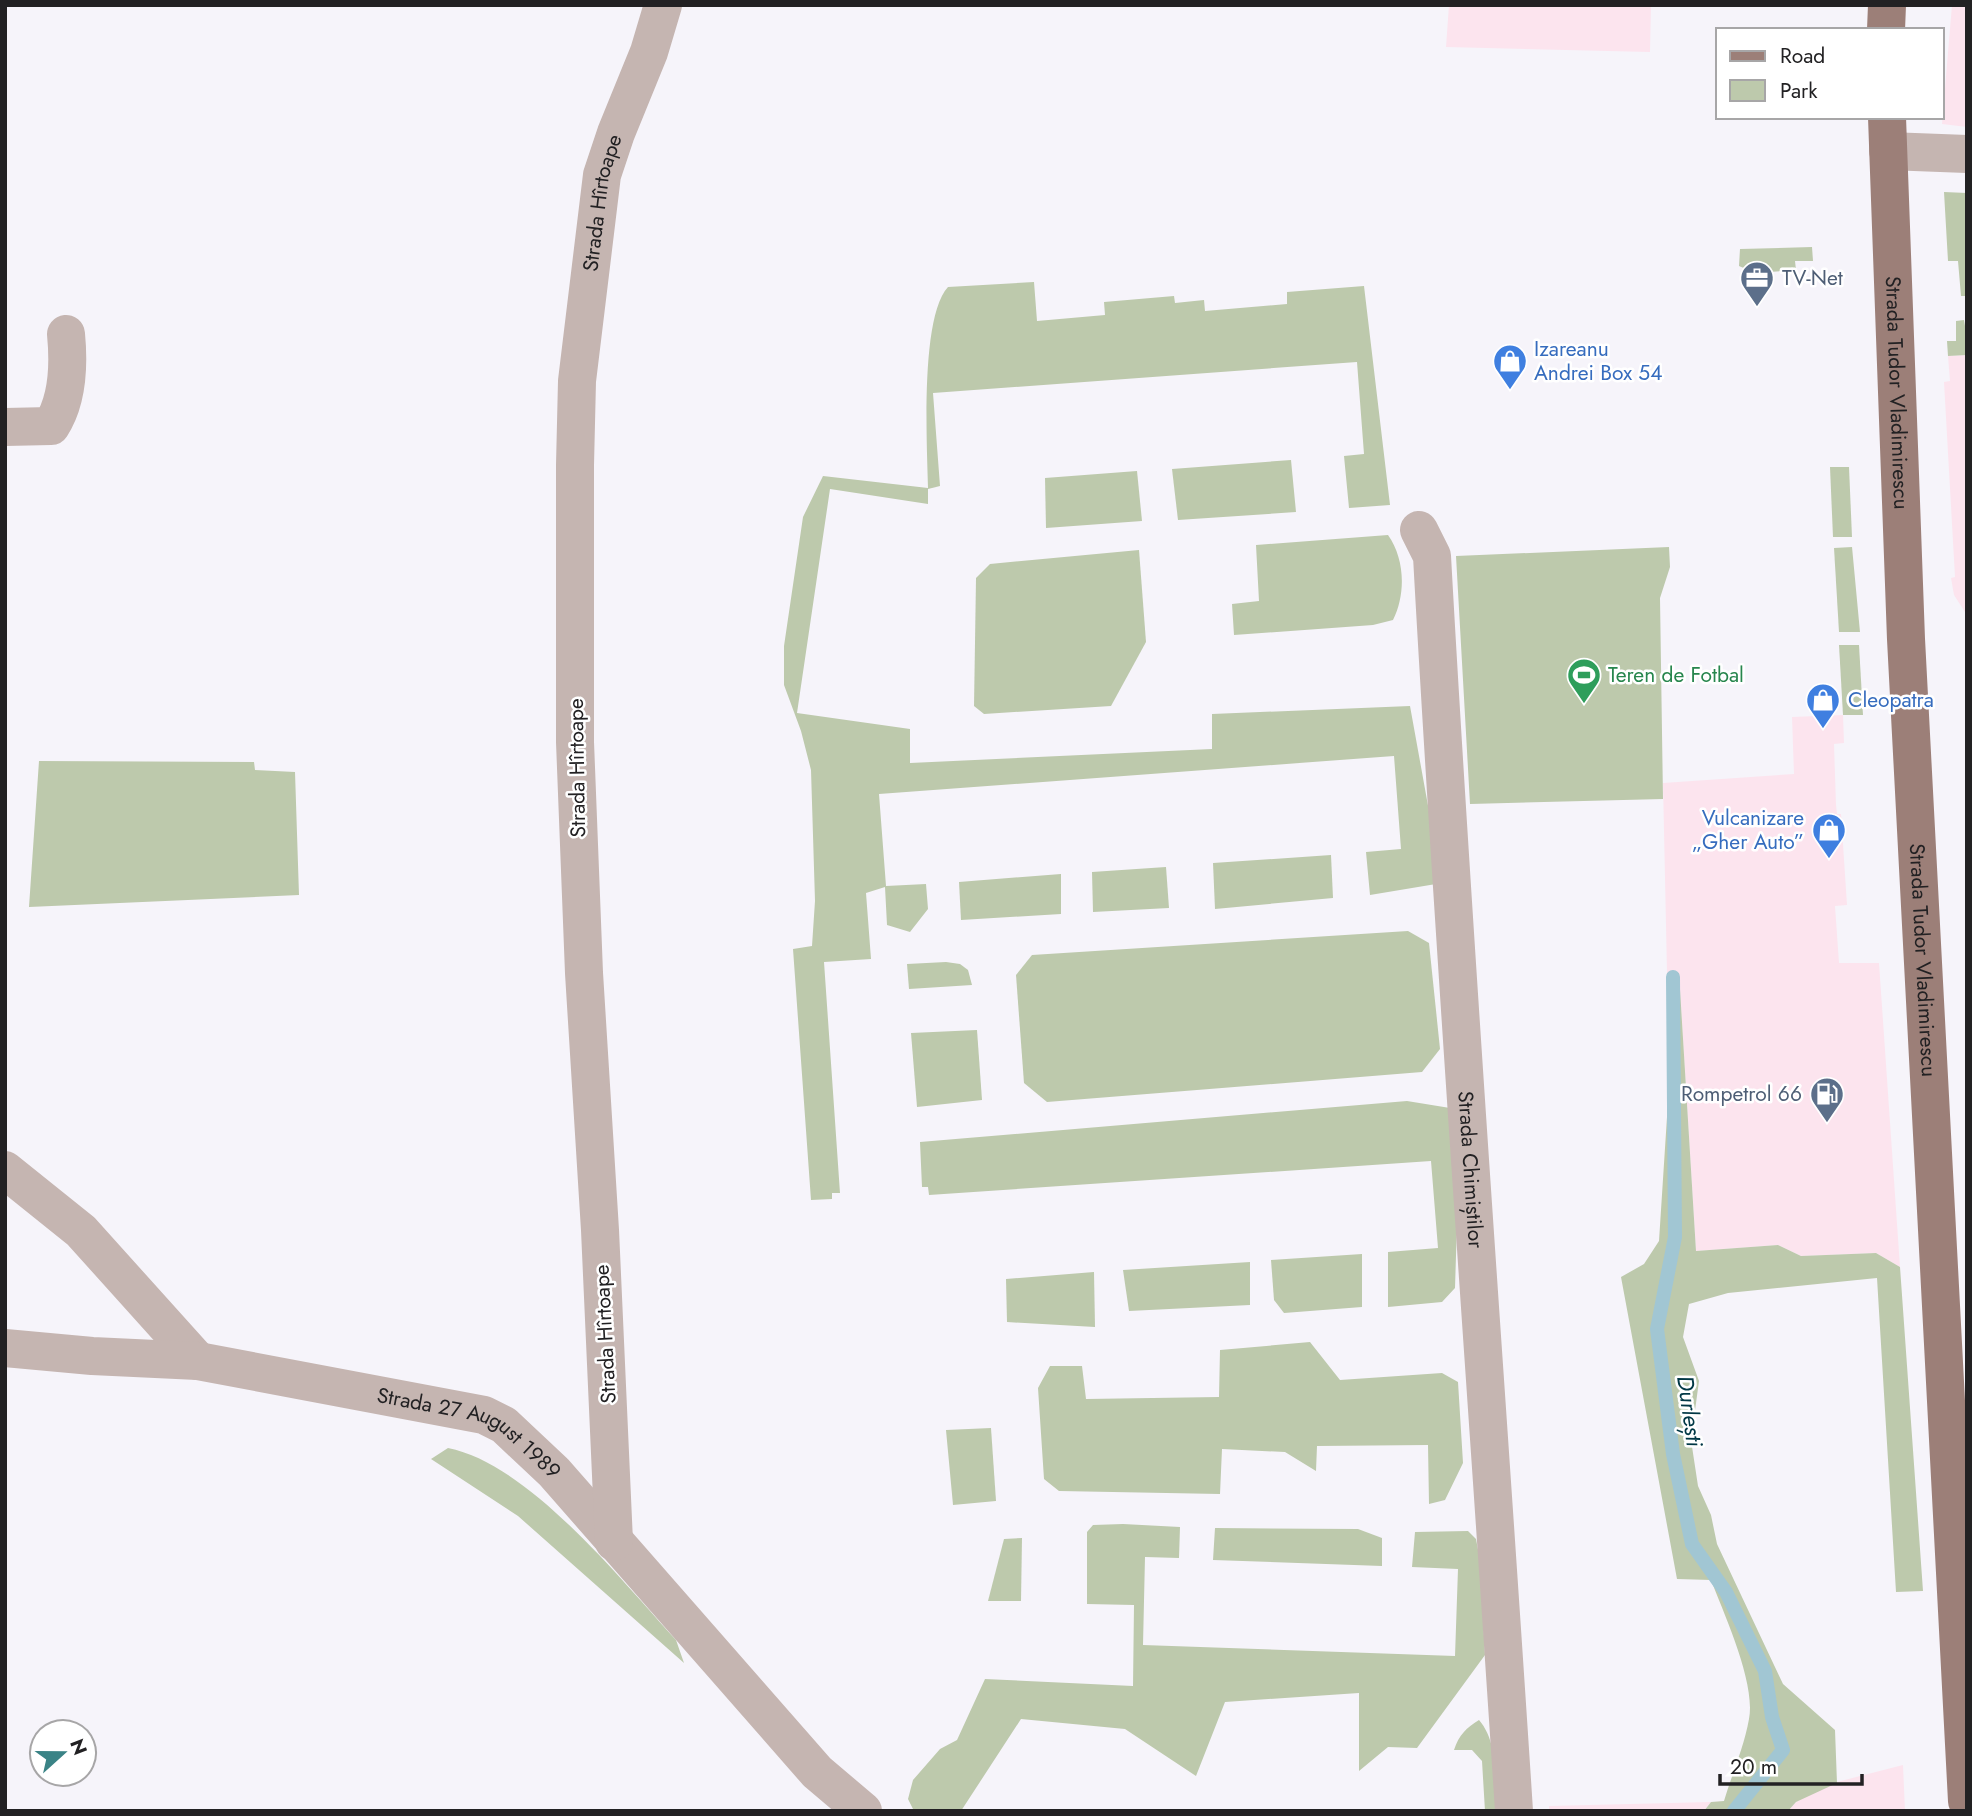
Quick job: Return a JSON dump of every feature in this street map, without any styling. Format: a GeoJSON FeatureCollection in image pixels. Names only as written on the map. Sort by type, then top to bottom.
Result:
{"type":"FeatureCollection","features":[{"type":"Feature","properties":{"kind":"main road","name":"Strada Tudor Vladimirescu"},"geometry":{"type":"LineString","coordinates":[[1887,134],[1906,639],[1967,1801]]}},
{"type":"Feature","properties":{"kind":"street","name":"Strada Hîrtoape"},"geometry":{"type":"LineString","coordinates":[[614,1542],[600,1230],[584,973],[575,742],[575,453],[578,380],[602,175],[649,52],[663,5]]}},
{"type":"Feature","properties":{"kind":"street"},"geometry":{"type":"LineString","coordinates":[[1887,134],[1967,155]]}},
{"type":"Feature","properties":{"kind":"street"},"geometry":{"type":"LineString","coordinates":[[5,427],[51,426],[61,411],[69,360],[66,334]]}},
{"type":"Feature","properties":{"kind":"street","name":"Strada Chimiștilor"},"geometry":{"type":"LineString","coordinates":[[1419,530],[1433,556],[1451,903],[1468,1115],[1514,1811]]}},
{"type":"Feature","properties":{"kind":"street"},"geometry":{"type":"LineString","coordinates":[[5,1170],[81,1231],[198,1361]]}},
{"type":"Feature","properties":{"kind":"street","name":"Strada 27 August 1989"},"geometry":{"type":"LineString","coordinates":[[5,1348],[92,1356],[198,1361],[484,1415],[504,1425],[523,1441],[817,1772],[863,1811]]}},
{"type":"Feature","properties":{"kind":"shaded area"},"geometry":{"type":"Polygon","coordinates":[[[1449,5],[1651,5],[1650,52],[1446,47],[1449,5]]]}},
{"type":"Feature","properties":{"kind":"shaded area"},"geometry":{"type":"Polygon","coordinates":[[[1952,5],[1967,5],[1967,127],[1942,124],[1952,5]]]}},
{"type":"Feature","properties":{"kind":"shaded area"},"geometry":{"type":"Polygon","coordinates":[[[1967,355],[1967,615],[1954,595],[1951,578],[1955,577],[1944,382],[1950,381],[1948,356],[1967,355]]]}},
{"type":"Feature","properties":{"kind":"shaded area"},"geometry":{"type":"Polygon","coordinates":[[[1843,715],[1844,743],[1834,744],[1836,805],[1837,814],[1841,814],[1847,905],[1835,906],[1839,963],[1879,963],[1900,1267],[1876,1253],[1801,1256],[1778,1245],[1696,1251],[1679,973],[1667,973],[1663,783],[1794,774],[1792,717],[1843,715]]]}},
{"type":"Feature","properties":{"kind":"shaded area"},"geometry":{"type":"Polygon","coordinates":[[[1903,1765],[1905,1811],[1788,1811],[1796,1802],[1829,1784],[1903,1765]]]}},
{"type":"Feature","properties":{"kind":"shaded area"},"geometry":{"type":"Polygon","coordinates":[[[1711,1802],[1704,1811],[1549,1811],[1549,1806],[1711,1802]]]}},
{"type":"Feature","properties":{"kind":"green space"},"geometry":{"type":"Polygon","coordinates":[[[1944,192],[1967,193],[1967,296],[1961,296],[1958,261],[1948,261],[1944,192]]]}},
{"type":"Feature","properties":{"kind":"green space"},"geometry":{"type":"Polygon","coordinates":[[[1812,247],[1813,261],[1795,261],[1796,270],[1755,273],[1739,266],[1740,249],[1812,247]]]}},
{"type":"Feature","properties":{"kind":"green space"},"geometry":{"type":"Polygon","coordinates":[[[1034,282],[1037,321],[1105,315],[1104,302],[1174,296],[1175,303],[1204,300],[1205,311],[1287,304],[1287,292],[1364,286],[1390,505],[1349,508],[1344,456],[1364,454],[1357,362],[933,393],[940,486],[928,489],[928,504],[830,489],[797,713],[910,729],[910,763],[1212,749],[1212,714],[1410,706],[1442,883],[1370,895],[1366,852],[1401,849],[1394,756],[879,794],[886,886],[926,884],[928,909],[910,932],[887,925],[885,887],[866,893],[871,959],[824,962],[840,1193],[832,1193],[832,1199],[811,1200],[793,949],[812,946],[815,901],[811,770],[801,731],[784,685],[784,646],[803,517],[823,476],[928,488],[927,383],[933,325],[939,302],[948,287],[1034,282]]]}},
{"type":"Feature","properties":{"kind":"green space"},"geometry":{"type":"Polygon","coordinates":[[[1964,320],[1967,327],[1967,355],[1948,356],[1947,341],[1956,341],[1956,321],[1964,320]]]}},
{"type":"Feature","properties":{"kind":"green space"},"geometry":{"type":"Polygon","coordinates":[[[1291,460],[1296,512],[1178,520],[1172,469],[1291,460]]]}},
{"type":"Feature","properties":{"kind":"green space"},"geometry":{"type":"Polygon","coordinates":[[[1830,467],[1849,467],[1852,537],[1833,537],[1830,467]]]}},
{"type":"Feature","properties":{"kind":"green space"},"geometry":{"type":"Polygon","coordinates":[[[1137,471],[1142,521],[1046,528],[1045,478],[1137,471]]]}},
{"type":"Feature","properties":{"kind":"green space"},"geometry":{"type":"Polygon","coordinates":[[[1388,535],[1398,555],[1402,577],[1400,599],[1393,620],[1373,625],[1234,635],[1232,604],[1259,601],[1256,545],[1388,535]]]}},
{"type":"Feature","properties":{"kind":"green space"},"geometry":{"type":"Polygon","coordinates":[[[1669,547],[1670,567],[1660,598],[1663,799],[1470,804],[1456,556],[1669,547]]]}},
{"type":"Feature","properties":{"kind":"green space"},"geometry":{"type":"Polygon","coordinates":[[[1852,547],[1860,632],[1839,632],[1834,548],[1852,547]]]}},
{"type":"Feature","properties":{"kind":"green space"},"geometry":{"type":"Polygon","coordinates":[[[1139,550],[1146,642],[1111,706],[984,714],[974,706],[976,578],[990,564],[1139,550]]]}},
{"type":"Feature","properties":{"kind":"green space"},"geometry":{"type":"Polygon","coordinates":[[[1839,645],[1859,645],[1863,715],[1843,715],[1839,645]]]}},
{"type":"Feature","properties":{"kind":"green space"},"geometry":{"type":"Polygon","coordinates":[[[39,761],[254,762],[255,770],[295,772],[299,895],[29,907],[39,761]]]}},
{"type":"Feature","properties":{"kind":"green space"},"geometry":{"type":"Polygon","coordinates":[[[1331,855],[1333,898],[1215,909],[1213,863],[1331,855]]]}},
{"type":"Feature","properties":{"kind":"green space"},"geometry":{"type":"Polygon","coordinates":[[[1166,867],[1169,908],[1093,912],[1092,872],[1166,867]]]}},
{"type":"Feature","properties":{"kind":"green space"},"geometry":{"type":"Polygon","coordinates":[[[1061,874],[1061,914],[961,920],[959,882],[1061,874]]]}},
{"type":"Feature","properties":{"kind":"green space"},"geometry":{"type":"Polygon","coordinates":[[[1408,931],[1429,943],[1440,1049],[1422,1072],[1047,1102],[1024,1083],[1016,975],[1032,955],[1408,931]]]}},
{"type":"Feature","properties":{"kind":"green space"},"geometry":{"type":"Polygon","coordinates":[[[907,964],[960,964],[968,970],[972,985],[909,989],[907,964]]]}},
{"type":"Feature","properties":{"kind":"green space"},"geometry":{"type":"Polygon","coordinates":[[[1667,973],[1679,973],[1696,1251],[1778,1245],[1801,1256],[1876,1253],[1900,1267],[1923,1591],[1896,1592],[1877,1278],[1728,1293],[1689,1304],[1683,1337],[1699,1381],[1691,1440],[1698,1486],[1711,1515],[1717,1544],[1783,1684],[1835,1730],[1837,1783],[1796,1802],[1788,1811],[1704,1811],[1711,1802],[1724,1801],[1747,1729],[1750,1704],[1748,1687],[1711,1580],[1677,1579],[1621,1277],[1644,1264],[1659,1241],[1667,1117],[1667,973]]]}},
{"type":"Feature","properties":{"kind":"green space"},"geometry":{"type":"Polygon","coordinates":[[[977,1030],[982,1100],[917,1107],[911,1033],[977,1030]]]}},
{"type":"Feature","properties":{"kind":"green space"},"geometry":{"type":"Polygon","coordinates":[[[1407,1101],[1450,1108],[1459,1159],[1455,1288],[1442,1302],[1388,1307],[1388,1252],[1438,1248],[1431,1161],[929,1195],[928,1187],[922,1187],[920,1142],[1407,1101]]]}},
{"type":"Feature","properties":{"kind":"green space"},"geometry":{"type":"Polygon","coordinates":[[[1362,1254],[1362,1307],[1284,1313],[1274,1300],[1271,1260],[1362,1254]]]}},
{"type":"Feature","properties":{"kind":"green space"},"geometry":{"type":"Polygon","coordinates":[[[1250,1262],[1250,1305],[1129,1311],[1123,1270],[1250,1262]]]}},
{"type":"Feature","properties":{"kind":"green space"},"geometry":{"type":"Polygon","coordinates":[[[1094,1272],[1095,1327],[1007,1322],[1006,1279],[1094,1272]]]}},
{"type":"Feature","properties":{"kind":"green space"},"geometry":{"type":"Polygon","coordinates":[[[1310,1342],[1340,1380],[1442,1373],[1458,1382],[1463,1463],[1445,1500],[1429,1504],[1428,1445],[1317,1446],[1316,1471],[1285,1452],[1222,1449],[1220,1494],[1059,1491],[1044,1479],[1038,1388],[1050,1366],[1082,1366],[1086,1399],[1219,1397],[1220,1350],[1310,1342]]]}},
{"type":"Feature","properties":{"kind":"green space"},"geometry":{"type":"Polygon","coordinates":[[[991,1428],[996,1501],[953,1505],[946,1430],[991,1428]]]}},
{"type":"Feature","properties":{"kind":"green space"},"geometry":{"type":"Polygon","coordinates":[[[448,1448],[479,1458],[510,1476],[572,1528],[676,1640],[684,1663],[518,1516],[431,1459],[448,1448]]]}},
{"type":"Feature","properties":{"kind":"green space"},"geometry":{"type":"Polygon","coordinates":[[[1093,1525],[1180,1527],[1179,1558],[1145,1557],[1143,1645],[1455,1656],[1458,1569],[1412,1567],[1415,1532],[1468,1531],[1476,1539],[1480,1560],[1485,1655],[1417,1748],[1388,1747],[1359,1771],[1359,1693],[1225,1702],[1196,1776],[1125,1729],[1021,1719],[961,1811],[914,1811],[908,1799],[913,1780],[940,1749],[957,1740],[985,1679],[1133,1686],[1134,1605],[1087,1604],[1087,1532],[1093,1525]]]}},
{"type":"Feature","properties":{"kind":"green space"},"geometry":{"type":"Polygon","coordinates":[[[1215,1528],[1358,1529],[1382,1538],[1382,1566],[1213,1560],[1215,1528]]]}},
{"type":"Feature","properties":{"kind":"green space"},"geometry":{"type":"Polygon","coordinates":[[[1022,1538],[1021,1601],[988,1601],[1004,1539],[1022,1538]]]}},
{"type":"Feature","properties":{"kind":"green space"},"geometry":{"type":"Polygon","coordinates":[[[1479,1720],[1493,1751],[1497,1811],[1485,1811],[1482,1761],[1472,1750],[1454,1750],[1464,1732],[1479,1720]]]}},
{"type":"Feature","properties":{"kind":"waterway","name":"Durlești"},"geometry":{"type":"LineString","coordinates":[[1673,977],[1675,1237],[1657,1329],[1673,1454],[1692,1544],[1726,1592],[1765,1671],[1772,1717],[1783,1750],[1734,1811]]}},
{"type":"Feature","properties":{"kind":"place","name":"TV-Net"},"geometry":{"type":"Point","coordinates":[1757,308]}},
{"type":"Feature","properties":{"kind":"place","name":"Izareanu Andrei Box 54"},"geometry":{"type":"Point","coordinates":[1510,391]}},
{"type":"Feature","properties":{"kind":"place","name":"Teren de Fotbal"},"geometry":{"type":"Point","coordinates":[1584,705]}},
{"type":"Feature","properties":{"kind":"place","name":"Cleopatra"},"geometry":{"type":"Point","coordinates":[1823,730]}},
{"type":"Feature","properties":{"kind":"place","name":"Vulcanizare „Gher Auto”"},"geometry":{"type":"Point","coordinates":[1829,860]}},
{"type":"Feature","properties":{"kind":"place","name":"Rompetrol 66"},"geometry":{"type":"Point","coordinates":[1827,1124]}}]}
